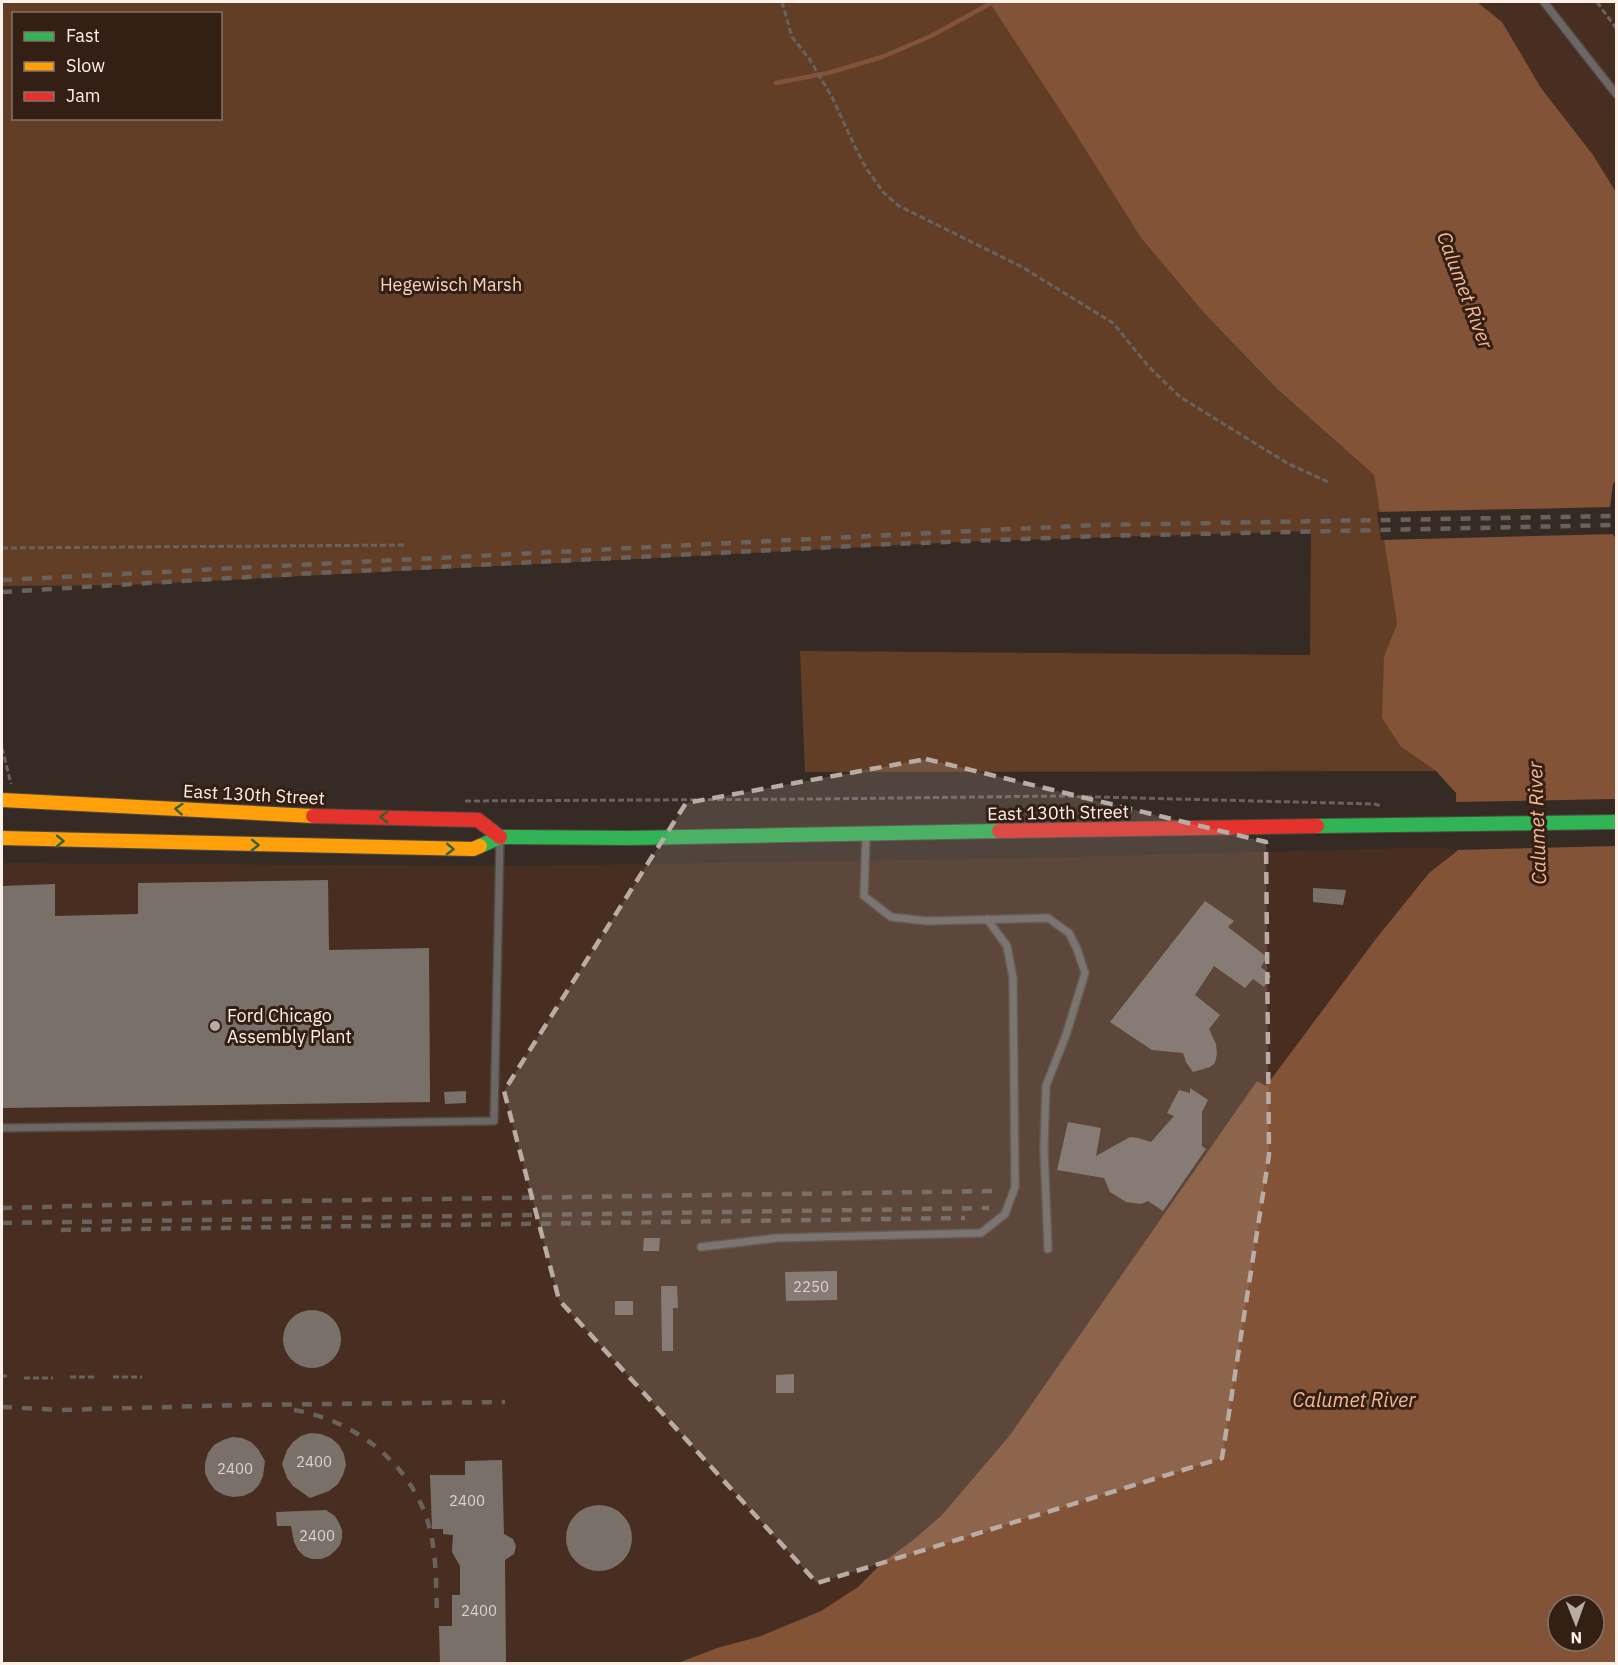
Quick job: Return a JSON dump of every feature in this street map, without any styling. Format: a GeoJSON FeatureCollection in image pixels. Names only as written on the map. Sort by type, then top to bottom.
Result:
{"type":"FeatureCollection","features":[{"type":"Feature","properties":{"kind":"main road","name":"East 130th Street"},"geometry":{"type":"LineString","coordinates":[[2,800],[279,815],[478,820],[500,837]]}},
{"type":"Feature","properties":{"kind":"main road","name":"East 130th Street"},"geometry":{"type":"LineString","coordinates":[[2,838],[473,849],[500,837],[630,838],[1617,822]]}},
{"type":"Feature","properties":{"kind":"lane"},"geometry":{"type":"LineString","coordinates":[[1544,2],[1617,94]]}},
{"type":"Feature","properties":{"kind":"lane"},"geometry":{"type":"LineString","coordinates":[[866,834],[864,896],[891,917],[927,921],[1048,918],[1069,933],[1077,949],[1085,973],[1066,1035],[1046,1086],[1044,1148],[1048,1250]]}},
{"type":"Feature","properties":{"kind":"lane"},"geometry":{"type":"LineString","coordinates":[[2,1128],[494,1121],[500,837]]}},
{"type":"Feature","properties":{"kind":"lane"},"geometry":{"type":"LineString","coordinates":[[701,1247],[777,1238],[981,1233],[1005,1214],[1015,1187],[1013,978],[1007,946],[987,920]]}},
{"type":"Feature","properties":{"kind":"path"},"geometry":{"type":"LineString","coordinates":[[782,2],[792,37],[832,97],[866,168],[883,192],[899,206],[1022,267],[1113,323],[1149,367],[1180,397],[1287,463],[1328,482]]}},
{"type":"Feature","properties":{"kind":"path"},"geometry":{"type":"LineString","coordinates":[[1597,2],[1617,28]]}},
{"type":"Feature","properties":{"kind":"path"},"geometry":{"type":"LineString","coordinates":[[2,548],[407,545]]}},
{"type":"Feature","properties":{"kind":"path"},"geometry":{"type":"LineString","coordinates":[[2,748],[11,783]]}},
{"type":"Feature","properties":{"kind":"path"},"geometry":{"type":"LineString","coordinates":[[461,801],[1058,796],[1326,802],[1374,804],[1384,807]]}},
{"type":"Feature","properties":{"kind":"path"},"geometry":{"type":"LineString","coordinates":[[2,1376],[7,1376]]}},
{"type":"Feature","properties":{"kind":"path"},"geometry":{"type":"LineString","coordinates":[[70,1377],[97,1377]]}},
{"type":"Feature","properties":{"kind":"path"},"geometry":{"type":"LineString","coordinates":[[113,1377],[142,1377]]}},
{"type":"Feature","properties":{"kind":"path"},"geometry":{"type":"LineString","coordinates":[[24,1378],[53,1378]]}},
{"type":"Feature","properties":{"kind":"highlighted area"},"geometry":{"type":"Polygon","coordinates":[[[926,759],[1266,842],[1269,1155],[1222,1458],[817,1583],[559,1300],[504,1091],[686,803],[926,759]]]}},
{"type":"Feature","properties":{"kind":"shaded area"},"geometry":{"type":"Polygon","coordinates":[[[1477,2],[1616,2],[1616,192],[1593,155],[1541,88],[1502,22],[1477,2]]]}},
{"type":"Feature","properties":{"kind":"shaded area"},"geometry":{"type":"Polygon","coordinates":[[[1444,848],[1457,851],[1429,873],[1375,940],[1266,1087],[1258,1081],[1010,1435],[942,1515],[882,1563],[858,1587],[821,1611],[761,1636],[717,1648],[675,1664],[2,1663],[2,863],[513,866],[1030,858],[1444,848]]]}},
{"type":"Feature","properties":{"kind":"green space","name":"Hegewisch Marsh"},"geometry":{"type":"Polygon","coordinates":[[[2,2],[989,2],[1141,238],[1204,313],[1277,389],[1374,475],[1397,624],[1384,656],[1401,747],[1436,771],[805,772],[800,651],[1310,655],[1311,531],[979,541],[129,585],[2,586],[2,2]]]}},
{"type":"Feature","properties":{"kind":"water","name":"Calumet River"},"geometry":{"type":"Polygon","coordinates":[[[989,2],[1477,2],[1502,22],[1541,88],[1593,155],[1616,192],[1616,480],[1613,484],[1608,524],[1616,540],[1616,1663],[675,1664],[717,1648],[761,1636],[821,1611],[858,1587],[882,1563],[942,1515],[1010,1435],[1257,1081],[1266,1086],[1375,940],[1429,873],[1457,851],[1456,793],[1436,771],[1401,747],[1382,718],[1384,656],[1397,624],[1374,475],[1277,389],[1204,313],[1141,238],[989,2]]]}},
{"type":"Feature","properties":{"kind":"pier"},"geometry":{"type":"Polygon","coordinates":[[[1613,507],[1611,523],[1616,534],[1381,540],[1377,512],[1613,507]]]}},
{"type":"Feature","properties":{"kind":"pier"},"geometry":{"type":"Polygon","coordinates":[[[1616,799],[1616,846],[1454,850],[1453,802],[1616,799]]]}},
{"type":"Feature","properties":{"kind":"building","name":"Ford Chicago Assembly Plant"},"geometry":{"type":"Polygon","coordinates":[[[328,880],[329,950],[429,948],[430,1102],[2,1108],[2,886],[55,884],[55,916],[138,914],[138,883],[328,880]]]}},
{"type":"Feature","properties":{"kind":"building"},"geometry":{"type":"Polygon","coordinates":[[[1313,888],[1346,890],[1343,905],[1313,902],[1313,888]]]}},
{"type":"Feature","properties":{"kind":"building"},"geometry":{"type":"Polygon","coordinates":[[[1205,901],[1234,921],[1228,927],[1267,957],[1261,967],[1271,976],[1264,987],[1253,979],[1245,988],[1214,966],[1195,995],[1220,1015],[1209,1029],[1216,1044],[1217,1054],[1215,1063],[1210,1067],[1193,1072],[1183,1053],[1152,1050],[1110,1022],[1205,901]]]}},
{"type":"Feature","properties":{"kind":"building"},"geometry":{"type":"Polygon","coordinates":[[[1190,1088],[1208,1100],[1202,1112],[1202,1146],[1206,1149],[1163,1211],[1148,1201],[1141,1204],[1126,1202],[1110,1192],[1104,1178],[1057,1170],[1068,1122],[1101,1128],[1096,1156],[1130,1137],[1151,1142],[1174,1116],[1167,1113],[1179,1090],[1190,1093],[1190,1088]]]}},
{"type":"Feature","properties":{"kind":"building"},"geometry":{"type":"Polygon","coordinates":[[[466,1091],[466,1103],[445,1104],[444,1092],[466,1091]]]}},
{"type":"Feature","properties":{"kind":"building"},"geometry":{"type":"Polygon","coordinates":[[[644,1238],[660,1238],[659,1251],[643,1251],[644,1238]]]}},
{"type":"Feature","properties":{"kind":"building"},"geometry":{"type":"Polygon","coordinates":[[[837,1271],[837,1300],[786,1301],[785,1272],[837,1271]]]}},
{"type":"Feature","properties":{"kind":"building"},"geometry":{"type":"Polygon","coordinates":[[[661,1286],[677,1286],[678,1308],[673,1308],[673,1351],[662,1351],[661,1286]]]}},
{"type":"Feature","properties":{"kind":"building"},"geometry":{"type":"Polygon","coordinates":[[[615,1301],[633,1301],[633,1315],[615,1315],[615,1301]]]}},
{"type":"Feature","properties":{"kind":"building"},"geometry":{"type":"Polygon","coordinates":[[[312,1310],[323,1312],[336,1323],[341,1339],[339,1350],[328,1363],[312,1368],[301,1366],[288,1355],[283,1339],[285,1328],[296,1315],[312,1310]]]}},
{"type":"Feature","properties":{"kind":"building"},"geometry":{"type":"Polygon","coordinates":[[[794,1374],[794,1393],[776,1393],[776,1375],[794,1374]]]}},
{"type":"Feature","properties":{"kind":"building"},"geometry":{"type":"Polygon","coordinates":[[[310,1433],[331,1438],[339,1445],[346,1465],[338,1484],[329,1491],[310,1498],[293,1486],[282,1464],[293,1442],[310,1433]]]}},
{"type":"Feature","properties":{"kind":"building"},"geometry":{"type":"Polygon","coordinates":[[[232,1437],[251,1442],[265,1461],[259,1485],[252,1492],[243,1496],[233,1497],[215,1490],[205,1473],[208,1453],[214,1445],[232,1437]]]}},
{"type":"Feature","properties":{"kind":"building"},"geometry":{"type":"Polygon","coordinates":[[[502,1460],[504,1534],[513,1539],[516,1546],[514,1554],[505,1560],[506,1664],[440,1664],[439,1626],[452,1626],[452,1595],[460,1595],[460,1566],[452,1552],[453,1535],[443,1534],[443,1529],[432,1529],[430,1475],[465,1475],[465,1461],[502,1460]]]}},
{"type":"Feature","properties":{"kind":"building"},"geometry":{"type":"Polygon","coordinates":[[[599,1505],[612,1508],[622,1515],[629,1525],[632,1538],[629,1551],[622,1561],[612,1568],[599,1571],[586,1568],[576,1561],[569,1551],[566,1538],[569,1525],[576,1515],[586,1508],[599,1505]]]}},
{"type":"Feature","properties":{"kind":"building"},"geometry":{"type":"Polygon","coordinates":[[[326,1510],[335,1516],[342,1530],[342,1538],[335,1551],[321,1559],[304,1556],[298,1550],[291,1526],[277,1526],[276,1512],[326,1510]]]}},
{"type":"Feature","properties":{"kind":"waterway"},"geometry":{"type":"LineString","coordinates":[[776,83],[828,73],[882,57],[931,36],[993,2]]}},
{"type":"Feature","properties":{"kind":"railway"},"geometry":{"type":"LineString","coordinates":[[2,580],[1098,525],[1616,516]]}},
{"type":"Feature","properties":{"kind":"railway"},"geometry":{"type":"LineString","coordinates":[[2,592],[297,574],[893,544],[1099,536],[1616,525]]}},
{"type":"Feature","properties":{"kind":"railway"},"geometry":{"type":"LineString","coordinates":[[2,1208],[222,1202],[997,1191]]}},
{"type":"Feature","properties":{"kind":"railway"},"geometry":{"type":"LineString","coordinates":[[2,1223],[989,1208]]}},
{"type":"Feature","properties":{"kind":"railway"},"geometry":{"type":"LineString","coordinates":[[61,1230],[965,1218]]}},
{"type":"Feature","properties":{"kind":"railway"},"geometry":{"type":"LineString","coordinates":[[2,1407],[60,1410],[505,1402]]}},
{"type":"Feature","properties":{"kind":"railway"},"geometry":{"type":"LineString","coordinates":[[294,1410],[317,1415],[359,1435],[378,1448],[409,1483],[421,1504],[432,1537],[436,1571],[437,1617]]}},
{"type":"Feature","properties":{"kind":"traffic: fast"},"geometry":{"type":"LineString","coordinates":[[1317,826],[1616,822]]}},
{"type":"Feature","properties":{"kind":"traffic: fast"},"geometry":{"type":"LineString","coordinates":[[480,846],[500,837],[630,838],[999,831]]}},
{"type":"Feature","properties":{"kind":"traffic: slow"},"geometry":{"type":"LineString","coordinates":[[2,800],[313,816]]}},
{"type":"Feature","properties":{"kind":"traffic: slow"},"geometry":{"type":"LineString","coordinates":[[2,838],[473,849],[480,846]]}},
{"type":"Feature","properties":{"kind":"traffic: jam"},"geometry":{"type":"LineString","coordinates":[[313,816],[478,820],[500,837]]}},
{"type":"Feature","properties":{"kind":"traffic: jam"},"geometry":{"type":"LineString","coordinates":[[999,831],[1317,826]]}},
{"type":"Feature","properties":{"kind":"place","name":"Ford Chicago Assembly Plant"},"geometry":{"type":"Point","coordinates":[215,1026]}}]}
